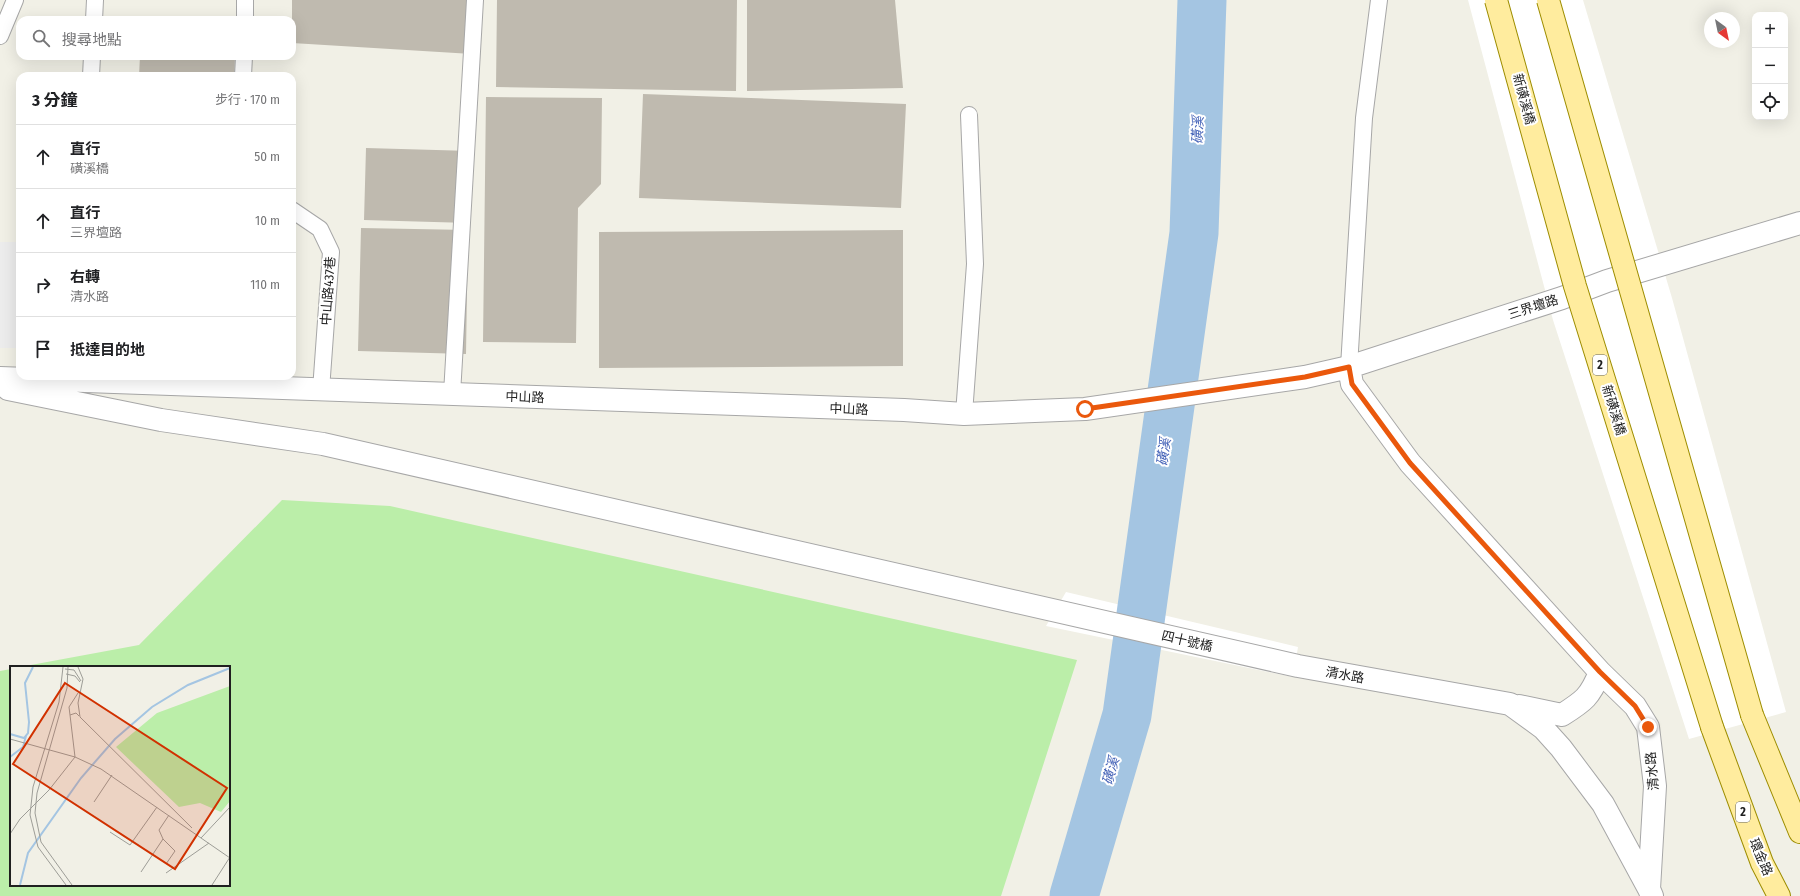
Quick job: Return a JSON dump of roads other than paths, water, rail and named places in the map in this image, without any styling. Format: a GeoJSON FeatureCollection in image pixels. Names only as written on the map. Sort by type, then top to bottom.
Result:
{"type":"FeatureCollection","features":[{"type":"Feature","properties":{"kind":"main road","name":"新磺溪橋"},"geometry":{"type":"LineString","coordinates":[[1496,0],[1575,286],[1712,727]]}},
{"type":"Feature","properties":{"kind":"main road"},"geometry":{"type":"LineString","coordinates":[[1548,0],[1752,715],[1800,832]]}},
{"type":"Feature","properties":{"kind":"main road","name":"環金路"},"geometry":{"type":"LineString","coordinates":[[1712,727],[1762,863],[1779,896]]}},
{"type":"Feature","properties":{"kind":"street","name":"三界壇路"},"geometry":{"type":"LineString","coordinates":[[1051,411],[1085,409],[1305,377],[1349,367],[1562,298],[1607,280],[1800,223]]}},
{"type":"Feature","properties":{"kind":"street","name":"清水路"},"geometry":{"type":"LineString","coordinates":[[1349,367],[1352,384],[1410,463],[1600,672],[1635,706],[1648,727],[1655,786],[1650,892]]}},
{"type":"Feature","properties":{"kind":"street","name":"中山路"},"geometry":{"type":"LineString","coordinates":[[0,378],[16,378]]}},
{"type":"Feature","properties":{"kind":"street","name":"中山路"},"geometry":{"type":"LineString","coordinates":[[155,380],[321,390],[904,410],[964,414],[1051,411]]}},
{"type":"Feature","properties":{"kind":"street","name":"四十號橋"},"geometry":{"type":"LineString","coordinates":[[0,387],[161,420],[324,444],[1298,666]]}},
{"type":"Feature","properties":{"kind":"street","name":"清水路"},"geometry":{"type":"LineString","coordinates":[[1298,666],[1510,704],[1562,715],[1584,701],[1593,689],[1600,672]]}},
{"type":"Feature","properties":{"kind":"street","name":"清水路"},"geometry":{"type":"LineString","coordinates":[[1510,704],[1543,728],[1603,804],[1650,892]]}},
{"type":"Feature","properties":{"kind":"lane"},"geometry":{"type":"LineString","coordinates":[[0,36],[15,0]]}},
{"type":"Feature","properties":{"kind":"lane"},"geometry":{"type":"LineString","coordinates":[[94,16],[95,0]]}},
{"type":"Feature","properties":{"kind":"lane"},"geometry":{"type":"LineString","coordinates":[[244,16],[245,0]]}},
{"type":"Feature","properties":{"kind":"lane"},"geometry":{"type":"LineString","coordinates":[[452,394],[475,0]]}},
{"type":"Feature","properties":{"kind":"lane"},"geometry":{"type":"LineString","coordinates":[[1349,367],[1364,118],[1379,0]]}},
{"type":"Feature","properties":{"kind":"lane"},"geometry":{"type":"LineString","coordinates":[[91,72],[92,60]]}},
{"type":"Feature","properties":{"kind":"lane"},"geometry":{"type":"LineString","coordinates":[[243,72],[244,60]]}},
{"type":"Feature","properties":{"kind":"lane"},"geometry":{"type":"LineString","coordinates":[[964,414],[975,264],[969,115]]}},
{"type":"Feature","properties":{"kind":"lane","name":"中山路437巷"},"geometry":{"type":"LineString","coordinates":[[296,213],[320,229],[331,252],[321,390]]}},
{"type":"Feature","properties":{"kind":"waterway","name":"磺溪"},"geometry":{"type":"LineString","coordinates":[[1074,896],[1127,715],[1194,233],[1202,0]]}}]}
